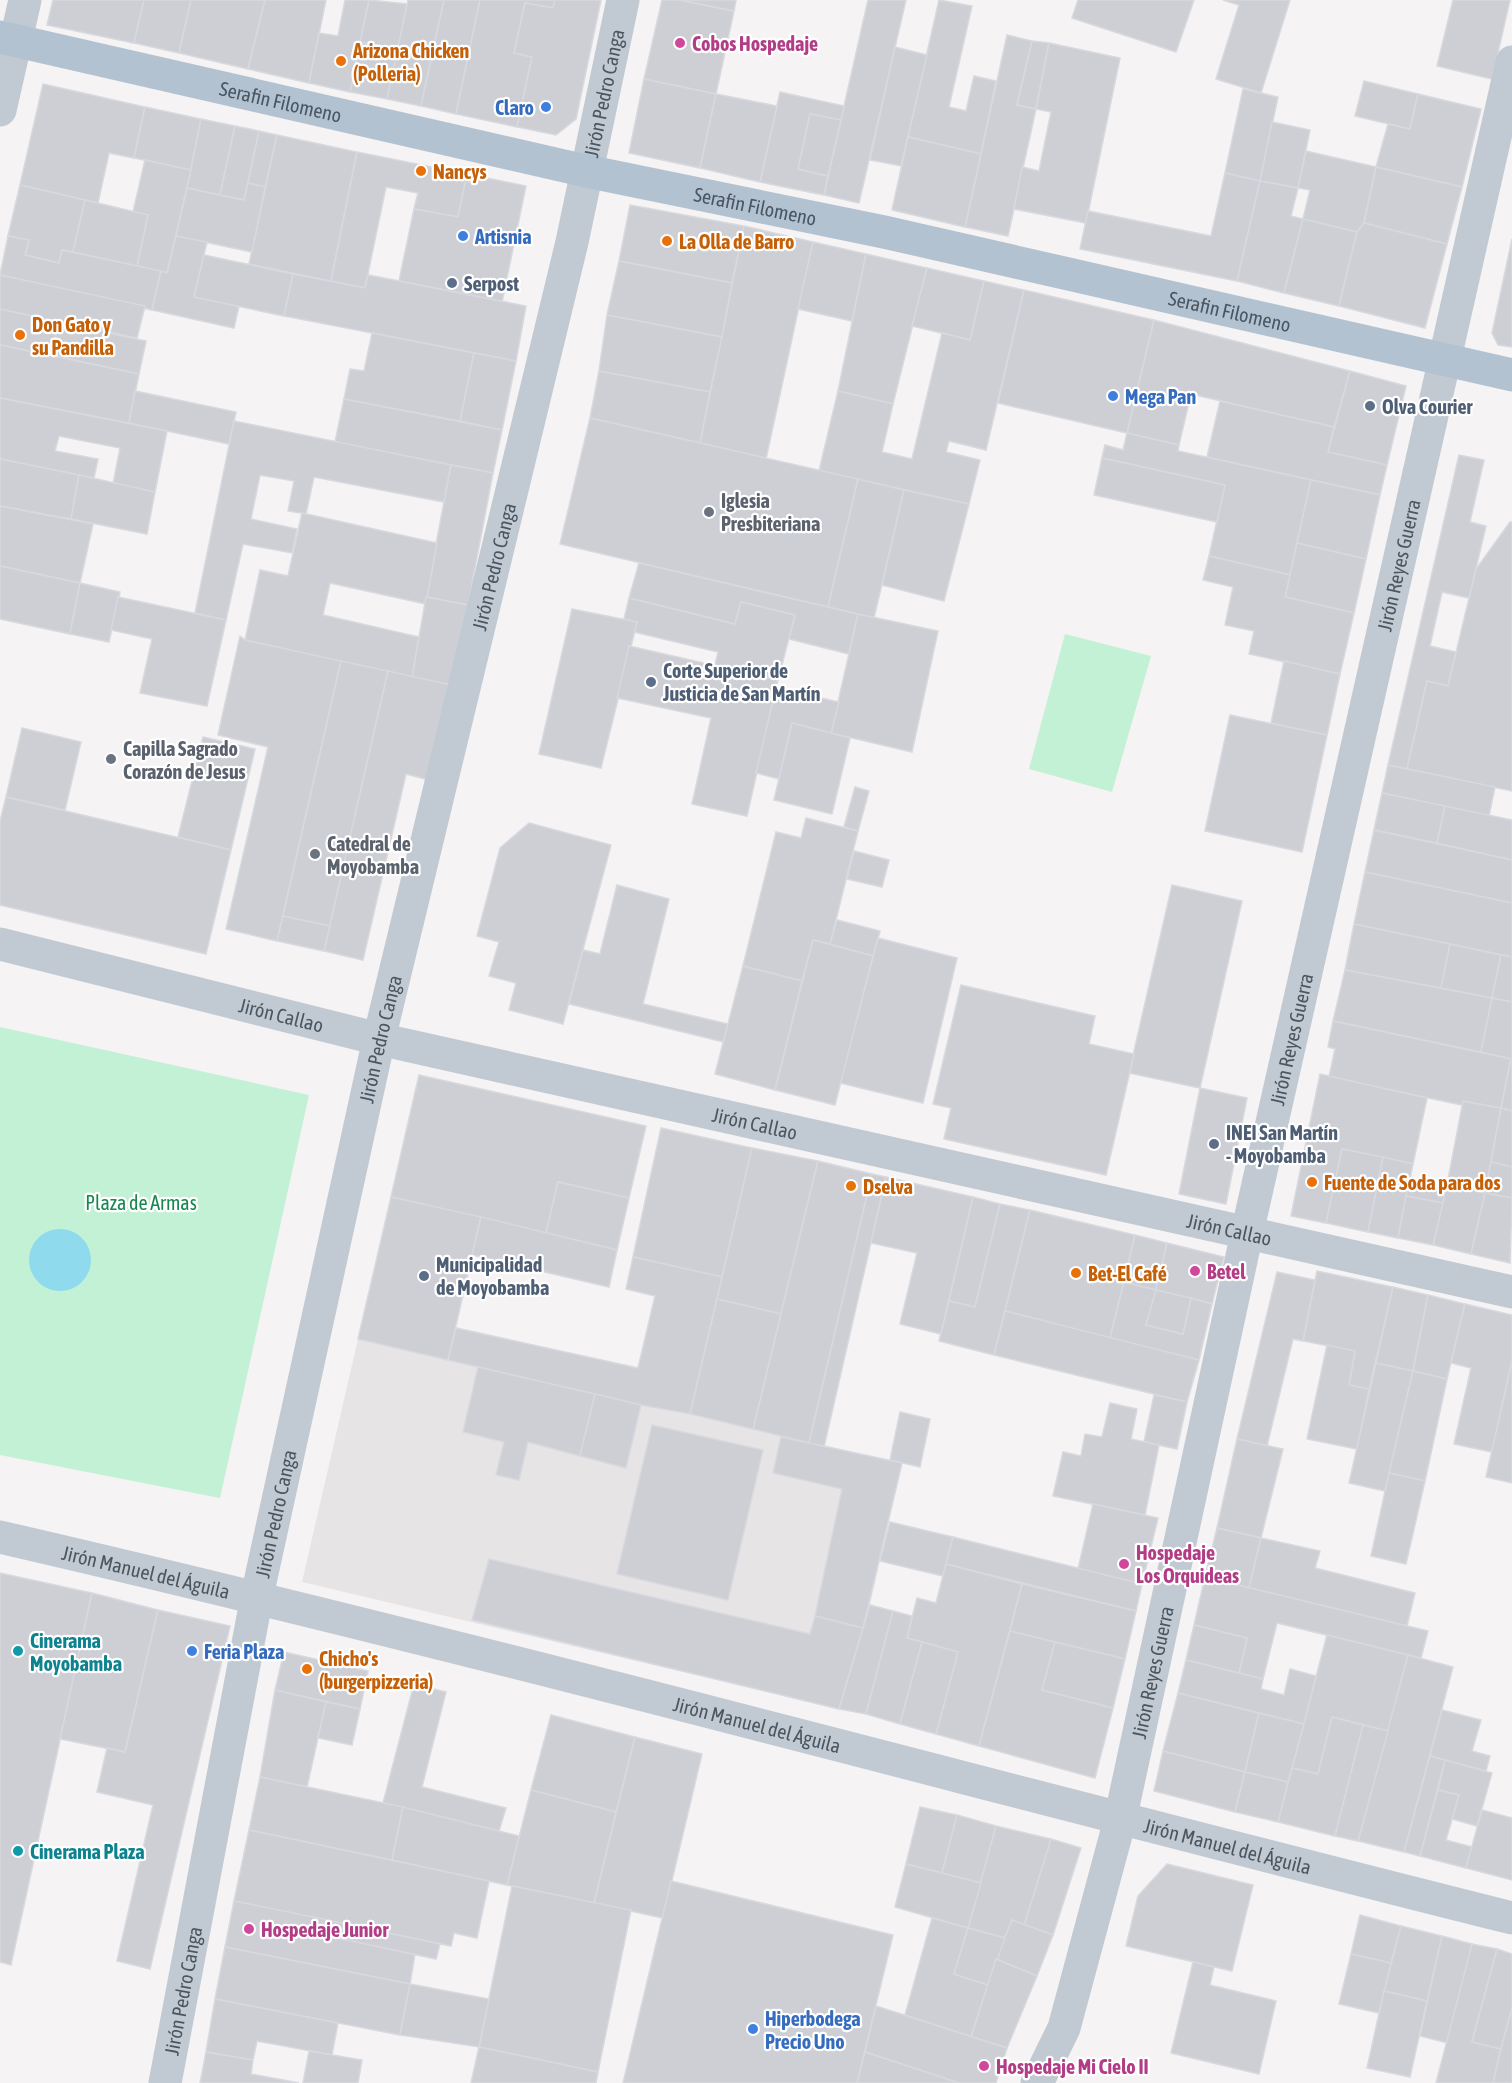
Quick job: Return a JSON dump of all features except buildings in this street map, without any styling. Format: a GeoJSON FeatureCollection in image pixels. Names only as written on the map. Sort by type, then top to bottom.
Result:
{"type":"FeatureCollection","features":[{"type":"Feature","properties":{"kind":"main road","name":"Serafin Filomeno"},"geometry":{"type":"LineString","coordinates":[[8,38],[586,171],[884,232],[1512,375]]}},
{"type":"Feature","properties":{"kind":"street"},"geometry":{"type":"LineString","coordinates":[[0,110],[8,38],[25,0]]}},
{"type":"Feature","properties":{"kind":"street","name":"Jirón Pedro Canga"},"geometry":{"type":"LineString","coordinates":[[165,2083],[257,1596],[379,1039],[569,254],[623,0]]}},
{"type":"Feature","properties":{"kind":"street","name":"Jirón Reyes Guerra"},"geometry":{"type":"LineString","coordinates":[[1037,2083],[1064,2028],[1120,1820],[1247,1233],[1512,62]]}},
{"type":"Feature","properties":{"kind":"street","name":"Jirón Callao"},"geometry":{"type":"LineString","coordinates":[[0,944],[379,1039],[1512,1292]]}},
{"type":"Feature","properties":{"kind":"street","name":"Jirón Manuel del Águila"},"geometry":{"type":"LineString","coordinates":[[0,1537],[257,1596],[1120,1820],[1512,1918]]}},
{"type":"Feature","properties":{"kind":"shaded area"},"geometry":{"type":"Polygon","coordinates":[[[358,1339],[902,1463],[870,1605],[839,1709],[302,1582],[358,1339]]]}},
{"type":"Feature","properties":{"kind":"green space"},"geometry":{"type":"Polygon","coordinates":[[[1065,634],[1151,656],[1112,792],[1029,769],[1065,634]]]}},
{"type":"Feature","properties":{"kind":"green space","name":"Plaza de Armas"},"geometry":{"type":"Polygon","coordinates":[[[0,1027],[309,1095],[220,1498],[0,1455],[0,1027]]]}},
{"type":"Feature","properties":{"kind":"water"},"geometry":{"type":"Polygon","coordinates":[[[60,1229],[77,1234],[82,1238],[86,1243],[91,1260],[86,1277],[82,1282],[77,1286],[60,1291],[43,1286],[38,1282],[34,1277],[29,1260],[34,1243],[38,1238],[43,1234],[60,1229]]]}},
{"type":"Feature","properties":{"kind":"place","name":"Cobos Hospedaje"},"geometry":{"type":"Point","coordinates":[680,43]}},
{"type":"Feature","properties":{"kind":"place","name":"Arizona Chicken (Polleria)"},"geometry":{"type":"Point","coordinates":[341,61]}},
{"type":"Feature","properties":{"kind":"place","name":"Claro"},"geometry":{"type":"Point","coordinates":[546,107]}},
{"type":"Feature","properties":{"kind":"place","name":"Nancys"},"geometry":{"type":"Point","coordinates":[421,171]}},
{"type":"Feature","properties":{"kind":"place","name":"Artisnia"},"geometry":{"type":"Point","coordinates":[463,236]}},
{"type":"Feature","properties":{"kind":"place","name":"La Olla de Barro"},"geometry":{"type":"Point","coordinates":[667,241]}},
{"type":"Feature","properties":{"kind":"place","name":"Serpost"},"geometry":{"type":"Point","coordinates":[452,283]}},
{"type":"Feature","properties":{"kind":"place","name":"Don Gato y su Pandilla"},"geometry":{"type":"Point","coordinates":[20,335]}},
{"type":"Feature","properties":{"kind":"place","name":"Mega Pan"},"geometry":{"type":"Point","coordinates":[1113,396]}},
{"type":"Feature","properties":{"kind":"place","name":"Olva Courier"},"geometry":{"type":"Point","coordinates":[1370,406]}},
{"type":"Feature","properties":{"kind":"place","name":"Iglesia Presbiteriana"},"geometry":{"type":"Point","coordinates":[709,512]}},
{"type":"Feature","properties":{"kind":"place","name":"Corte Superior de Justicia de San Martín"},"geometry":{"type":"Point","coordinates":[651,682]}},
{"type":"Feature","properties":{"kind":"place","name":"Capilla Sagrado Corazón de Jesus"},"geometry":{"type":"Point","coordinates":[111,759]}},
{"type":"Feature","properties":{"kind":"place","name":"Catedral de Moyobamba"},"geometry":{"type":"Point","coordinates":[315,854]}},
{"type":"Feature","properties":{"kind":"place","name":"INEI San Martín - Moyobamba"},"geometry":{"type":"Point","coordinates":[1214,1144]}},
{"type":"Feature","properties":{"kind":"place","name":"Fuente de Soda para dos"},"geometry":{"type":"Point","coordinates":[1312,1182]}},
{"type":"Feature","properties":{"kind":"place","name":"Dselva"},"geometry":{"type":"Point","coordinates":[851,1186]}},
{"type":"Feature","properties":{"kind":"place","name":"Betel"},"geometry":{"type":"Point","coordinates":[1195,1271]}},
{"type":"Feature","properties":{"kind":"place","name":"Bet-El Café"},"geometry":{"type":"Point","coordinates":[1076,1273]}},
{"type":"Feature","properties":{"kind":"place","name":"Municipalidad de Moyobamba"},"geometry":{"type":"Point","coordinates":[424,1276]}},
{"type":"Feature","properties":{"kind":"place","name":"Hospedaje Los Orquideas"},"geometry":{"type":"Point","coordinates":[1124,1564]}},
{"type":"Feature","properties":{"kind":"place","name":"Cinerama Moyobamba"},"geometry":{"type":"Point","coordinates":[18,1651]}},
{"type":"Feature","properties":{"kind":"place","name":"Feria Plaza"},"geometry":{"type":"Point","coordinates":[192,1651]}},
{"type":"Feature","properties":{"kind":"place","name":"Chicho's (burgerpizzeria)"},"geometry":{"type":"Point","coordinates":[307,1669]}},
{"type":"Feature","properties":{"kind":"place","name":"Cinerama Plaza"},"geometry":{"type":"Point","coordinates":[18,1851]}},
{"type":"Feature","properties":{"kind":"place","name":"Hospedaje Junior"},"geometry":{"type":"Point","coordinates":[249,1929]}},
{"type":"Feature","properties":{"kind":"place","name":"Hiperbodega Precio Uno"},"geometry":{"type":"Point","coordinates":[753,2029]}},
{"type":"Feature","properties":{"kind":"place","name":"Hospedaje Mi Cielo II"},"geometry":{"type":"Point","coordinates":[984,2066]}}]}
